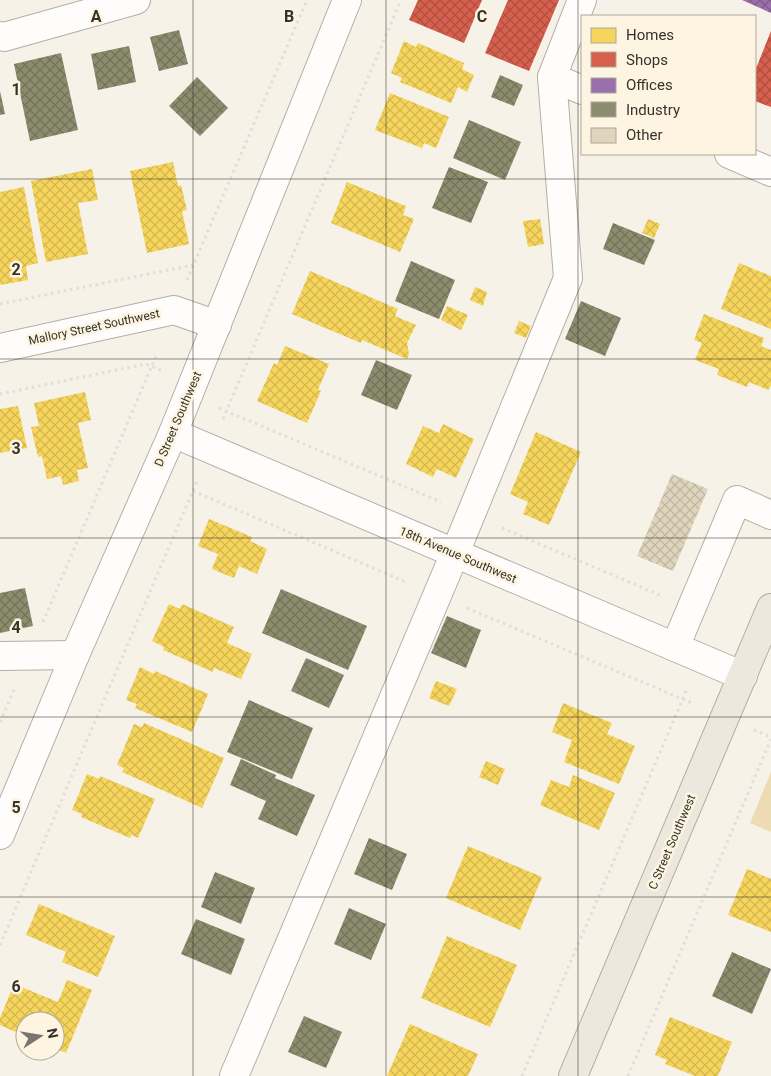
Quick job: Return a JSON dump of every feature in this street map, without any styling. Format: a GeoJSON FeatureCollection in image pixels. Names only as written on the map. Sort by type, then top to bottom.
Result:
{"type":"FeatureCollection","features":[{"type":"Feature","properties":{"kind":"main road","name":"C Street Southwest"},"geometry":{"type":"LineString","coordinates":[[573,1076],[771,608]]}},
{"type":"Feature","properties":{"kind":"street"},"geometry":{"type":"LineString","coordinates":[[0,36],[4,37],[136,0]]}},
{"type":"Feature","properties":{"kind":"street"},"geometry":{"type":"LineString","coordinates":[[234,1076],[455,553],[568,278],[552,77],[582,0]]}},
{"type":"Feature","properties":{"kind":"street","name":"D Street Southwest"},"geometry":{"type":"LineString","coordinates":[[0,835],[173,433],[217,325],[337,6]]}},
{"type":"Feature","properties":{"kind":"street"},"geometry":{"type":"LineString","coordinates":[[552,77],[581,90]]}},
{"type":"Feature","properties":{"kind":"street"},"geometry":{"type":"LineString","coordinates":[[731,155],[771,172]]}},
{"type":"Feature","properties":{"kind":"street","name":"Mallory Street Southwest"},"geometry":{"type":"LineString","coordinates":[[0,348],[174,310],[217,325]]}},
{"type":"Feature","properties":{"kind":"street","name":"18th Avenue Southwest"},"geometry":{"type":"LineString","coordinates":[[173,433],[743,676]]}},
{"type":"Feature","properties":{"kind":"street"},"geometry":{"type":"LineString","coordinates":[[675,647],[738,500],[771,515]]}},
{"type":"Feature","properties":{"kind":"street"},"geometry":{"type":"LineString","coordinates":[[0,656],[76,655]]}},
{"type":"Feature","properties":{"kind":"path"},"geometry":{"type":"LineString","coordinates":[[186,283],[307,0]]}},
{"type":"Feature","properties":{"kind":"path"},"geometry":{"type":"LineString","coordinates":[[220,426],[401,0]]}},
{"type":"Feature","properties":{"kind":"path"},"geometry":{"type":"LineString","coordinates":[[0,304],[193,265]]}},
{"type":"Feature","properties":{"kind":"path"},"geometry":{"type":"LineString","coordinates":[[0,722],[156,356]]}},
{"type":"Feature","properties":{"kind":"path"},"geometry":{"type":"LineString","coordinates":[[0,394],[146,364],[166,372]]}},
{"type":"Feature","properties":{"kind":"path"},"geometry":{"type":"LineString","coordinates":[[0,945],[200,475]]}},
{"type":"Feature","properties":{"kind":"path"},"geometry":{"type":"LineString","coordinates":[[522,1076],[688,686]]}},
{"type":"Feature","properties":{"kind":"path"},"geometry":{"type":"LineString","coordinates":[[628,1076],[771,738],[752,729]]}},
{"type":"Feature","properties":{"kind":"shaded area"},"geometry":{"type":"Polygon","coordinates":[[[771,772],[771,832],[750,823],[771,772]]]}},
{"type":"Feature","properties":{"kind":"building: Homes"},"geometry":{"type":"Polygon","coordinates":[[[404,41],[416,47],[418,43],[464,63],[462,69],[474,75],[467,92],[458,87],[451,103],[400,82],[402,78],[391,73],[404,41]]]}},
{"type":"Feature","properties":{"kind":"building: Homes"},"geometry":{"type":"Polygon","coordinates":[[[390,93],[449,117],[436,148],[424,143],[422,148],[375,130],[390,93]]]}},
{"type":"Feature","properties":{"kind":"building: Homes"},"geometry":{"type":"Polygon","coordinates":[[[173,162],[178,186],[181,185],[187,210],[182,211],[189,244],[147,253],[130,171],[173,162]]]}},
{"type":"Feature","properties":{"kind":"building: Homes"},"geometry":{"type":"Polygon","coordinates":[[[92,169],[98,200],[78,203],[88,254],[46,262],[31,181],[92,169]]]}},
{"type":"Feature","properties":{"kind":"building: Homes"},"geometry":{"type":"Polygon","coordinates":[[[347,182],[406,206],[403,215],[414,219],[400,252],[331,223],[347,182]]]}},
{"type":"Feature","properties":{"kind":"building: Homes"},"geometry":{"type":"Polygon","coordinates":[[[24,187],[38,263],[26,266],[28,280],[0,285],[0,192],[24,187]]]}},
{"type":"Feature","properties":{"kind":"building: Homes"},"geometry":{"type":"Polygon","coordinates":[[[540,219],[544,244],[528,247],[523,221],[540,219]]]}},
{"type":"Feature","properties":{"kind":"building: Homes"},"geometry":{"type":"Polygon","coordinates":[[[648,219],[660,224],[654,238],[642,233],[648,219]]]}},
{"type":"Feature","properties":{"kind":"building: Homes"},"geometry":{"type":"Polygon","coordinates":[[[739,263],[771,276],[771,329],[721,309],[739,263]]]}},
{"type":"Feature","properties":{"kind":"building: Homes"},"geometry":{"type":"Polygon","coordinates":[[[310,271],[398,309],[395,316],[416,325],[407,343],[409,354],[407,359],[362,340],[361,343],[292,314],[310,271]]]}},
{"type":"Feature","properties":{"kind":"building: Homes"},"geometry":{"type":"Polygon","coordinates":[[[475,287],[487,292],[483,306],[470,300],[475,287]]]}},
{"type":"Feature","properties":{"kind":"building: Homes"},"geometry":{"type":"Polygon","coordinates":[[[447,306],[468,315],[461,330],[441,320],[447,306]]]}},
{"type":"Feature","properties":{"kind":"building: Homes"},"geometry":{"type":"Polygon","coordinates":[[[704,314],[764,338],[761,346],[771,350],[771,386],[768,390],[749,382],[747,387],[717,375],[719,369],[695,360],[702,343],[694,340],[704,314]]]}},
{"type":"Feature","properties":{"kind":"building: Homes"},"geometry":{"type":"Polygon","coordinates":[[[519,321],[531,326],[526,338],[514,333],[519,321]]]}},
{"type":"Feature","properties":{"kind":"building: Homes"},"geometry":{"type":"Polygon","coordinates":[[[285,346],[329,364],[318,390],[321,391],[307,423],[257,401],[274,363],[277,365],[285,346]]]}},
{"type":"Feature","properties":{"kind":"building: Homes"},"geometry":{"type":"Polygon","coordinates":[[[85,392],[91,420],[78,423],[88,468],[77,470],[79,481],[63,485],[61,476],[47,479],[42,456],[38,457],[31,427],[39,426],[34,403],[85,392]]]}},
{"type":"Feature","properties":{"kind":"building: Homes"},"geometry":{"type":"Polygon","coordinates":[[[18,406],[27,448],[0,453],[0,409],[18,406]]]}},
{"type":"Feature","properties":{"kind":"building: Homes"},"geometry":{"type":"Polygon","coordinates":[[[443,424],[474,439],[456,478],[437,469],[433,477],[406,464],[423,426],[439,433],[443,424]]]}},
{"type":"Feature","properties":{"kind":"building: Homes"},"geometry":{"type":"Polygon","coordinates":[[[536,432],[581,452],[549,525],[523,514],[528,502],[510,494],[536,432]]]}},
{"type":"Feature","properties":{"kind":"building: Homes"},"geometry":{"type":"Polygon","coordinates":[[[209,519],[252,537],[250,541],[267,549],[257,574],[239,566],[234,578],[212,569],[218,554],[198,546],[209,519]]]}},
{"type":"Feature","properties":{"kind":"building: Homes"},"geometry":{"type":"Polygon","coordinates":[[[169,604],[180,609],[182,604],[234,627],[227,643],[252,654],[241,679],[214,668],[213,672],[163,650],[164,647],[152,641],[169,604]]]}},
{"type":"Feature","properties":{"kind":"building: Homes"},"geometry":{"type":"Polygon","coordinates":[[[140,667],[154,674],[155,671],[208,694],[192,732],[135,708],[137,704],[126,700],[140,667]]]}},
{"type":"Feature","properties":{"kind":"building: Homes"},"geometry":{"type":"Polygon","coordinates":[[[436,681],[457,689],[449,706],[429,698],[436,681]]]}},
{"type":"Feature","properties":{"kind":"building: Homes"},"geometry":{"type":"Polygon","coordinates":[[[563,703],[612,723],[607,734],[635,746],[619,784],[564,762],[572,740],[552,732],[563,703]]]}},
{"type":"Feature","properties":{"kind":"building: Homes"},"geometry":{"type":"Polygon","coordinates":[[[144,723],[224,758],[202,808],[122,772],[124,768],[117,765],[134,724],[142,727],[144,723]]]}},
{"type":"Feature","properties":{"kind":"building: Homes"},"geometry":{"type":"Polygon","coordinates":[[[486,761],[505,769],[498,785],[479,777],[486,761]]]}},
{"type":"Feature","properties":{"kind":"building: Homes"},"geometry":{"type":"Polygon","coordinates":[[[87,774],[99,779],[100,776],[155,799],[138,838],[132,835],[130,838],[81,817],[82,814],[72,810],[87,774]]]}},
{"type":"Feature","properties":{"kind":"building: Homes"},"geometry":{"type":"Polygon","coordinates":[[[573,775],[615,793],[599,830],[540,805],[551,780],[569,787],[573,775]]]}},
{"type":"Feature","properties":{"kind":"building: Homes"},"geometry":{"type":"Polygon","coordinates":[[[468,846],[542,877],[520,930],[446,898],[468,846]]]}},
{"type":"Feature","properties":{"kind":"building: Homes"},"geometry":{"type":"Polygon","coordinates":[[[747,869],[771,879],[771,932],[728,915],[747,869]]]}},
{"type":"Feature","properties":{"kind":"building: Homes"},"geometry":{"type":"Polygon","coordinates":[[[39,904],[115,936],[98,977],[62,962],[66,952],[26,935],[39,904]]]}},
{"type":"Feature","properties":{"kind":"building: Homes"},"geometry":{"type":"Polygon","coordinates":[[[447,936],[517,965],[490,1027],[421,998],[447,936]]]}},
{"type":"Feature","properties":{"kind":"building: Homes"},"geometry":{"type":"Polygon","coordinates":[[[67,980],[92,990],[66,1053],[65,1011],[15,1011],[15,1032],[0,1025],[0,1018],[14,984],[58,1002],[67,980]]]}},
{"type":"Feature","properties":{"kind":"building: Homes"},"geometry":{"type":"Polygon","coordinates":[[[670,1017],[732,1042],[718,1076],[695,1076],[665,1064],[667,1060],[655,1055],[670,1017]]]}},
{"type":"Feature","properties":{"kind":"building: Homes"},"geometry":{"type":"Polygon","coordinates":[[[410,1024],[478,1054],[468,1076],[387,1076],[410,1024]]]}},
{"type":"Feature","properties":{"kind":"building: Shops"},"geometry":{"type":"Polygon","coordinates":[[[418,0],[482,0],[464,43],[409,20],[418,0]]]}},
{"type":"Feature","properties":{"kind":"building: Shops"},"geometry":{"type":"Polygon","coordinates":[[[508,0],[559,0],[529,71],[485,53],[508,0]]]}},
{"type":"Feature","properties":{"kind":"building: Shops"},"geometry":{"type":"Polygon","coordinates":[[[771,31],[771,107],[756,101],[756,68],[771,31]]]}},
{"type":"Feature","properties":{"kind":"building: Offices"},"geometry":{"type":"Polygon","coordinates":[[[742,0],[771,0],[771,13],[742,0]]]}},
{"type":"Feature","properties":{"kind":"building: Industry"},"geometry":{"type":"Polygon","coordinates":[[[179,30],[188,64],[159,71],[150,37],[179,30]]]}},
{"type":"Feature","properties":{"kind":"building: Industry"},"geometry":{"type":"Polygon","coordinates":[[[129,46],[136,82],[98,90],[91,54],[129,46]]]}},
{"type":"Feature","properties":{"kind":"building: Industry"},"geometry":{"type":"Polygon","coordinates":[[[61,53],[78,130],[30,141],[14,64],[61,53]]]}},
{"type":"Feature","properties":{"kind":"building: Industry"},"geometry":{"type":"Polygon","coordinates":[[[500,75],[523,85],[514,106],[491,97],[500,75]]]}},
{"type":"Feature","properties":{"kind":"building: Industry"},"geometry":{"type":"Polygon","coordinates":[[[197,77],[228,108],[200,136],[169,106],[197,77]]]}},
{"type":"Feature","properties":{"kind":"building: Industry"},"geometry":{"type":"Polygon","coordinates":[[[0,91],[5,114],[0,115],[0,91]]]}},
{"type":"Feature","properties":{"kind":"building: Industry"},"geometry":{"type":"Polygon","coordinates":[[[469,120],[521,142],[505,180],[453,158],[469,120]]]}},
{"type":"Feature","properties":{"kind":"building: Industry"},"geometry":{"type":"Polygon","coordinates":[[[449,167],[488,182],[471,223],[432,208],[449,167]]]}},
{"type":"Feature","properties":{"kind":"building: Industry"},"geometry":{"type":"Polygon","coordinates":[[[613,223],[655,240],[644,265],[603,249],[613,223]]]}},
{"type":"Feature","properties":{"kind":"building: Industry"},"geometry":{"type":"Polygon","coordinates":[[[411,261],[455,280],[439,319],[395,301],[411,261]]]}},
{"type":"Feature","properties":{"kind":"building: Industry"},"geometry":{"type":"Polygon","coordinates":[[[581,301],[621,318],[605,356],[565,339],[581,301]]]}},
{"type":"Feature","properties":{"kind":"building: Industry"},"geometry":{"type":"Polygon","coordinates":[[[376,360],[412,375],[397,410],[361,395],[376,360]]]}},
{"type":"Feature","properties":{"kind":"building: Industry"},"geometry":{"type":"Polygon","coordinates":[[[25,588],[33,626],[0,633],[0,593],[25,588]]]}},
{"type":"Feature","properties":{"kind":"building: Industry"},"geometry":{"type":"Polygon","coordinates":[[[281,589],[367,626],[348,670],[262,633],[281,589]]]}},
{"type":"Feature","properties":{"kind":"building: Industry"},"geometry":{"type":"Polygon","coordinates":[[[447,616],[481,630],[466,668],[431,653],[447,616]]]}},
{"type":"Feature","properties":{"kind":"building: Industry"},"geometry":{"type":"Polygon","coordinates":[[[306,658],[344,675],[329,708],[291,691],[306,658]]]}},
{"type":"Feature","properties":{"kind":"building: Industry"},"geometry":{"type":"Polygon","coordinates":[[[249,700],[313,728],[292,779],[227,752],[249,700]]]}},
{"type":"Feature","properties":{"kind":"building: Industry"},"geometry":{"type":"Polygon","coordinates":[[[241,759],[276,775],[275,778],[315,795],[297,836],[258,819],[266,801],[230,785],[241,759]]]}},
{"type":"Feature","properties":{"kind":"building: Industry"},"geometry":{"type":"Polygon","coordinates":[[[369,838],[407,854],[392,890],[354,874],[369,838]]]}},
{"type":"Feature","properties":{"kind":"building: Industry"},"geometry":{"type":"Polygon","coordinates":[[[215,872],[255,888],[241,924],[201,907],[215,872]]]}},
{"type":"Feature","properties":{"kind":"building: Industry"},"geometry":{"type":"Polygon","coordinates":[[[349,908],[386,924],[371,960],[334,944],[349,908]]]}},
{"type":"Feature","properties":{"kind":"building: Industry"},"geometry":{"type":"Polygon","coordinates":[[[196,919],[245,939],[231,975],[181,954],[196,919]]]}},
{"type":"Feature","properties":{"kind":"building: Industry"},"geometry":{"type":"Polygon","coordinates":[[[732,952],[771,969],[752,1014],[712,996],[732,952]]]}},
{"type":"Feature","properties":{"kind":"building: Industry"},"geometry":{"type":"Polygon","coordinates":[[[304,1016],[342,1032],[326,1068],[288,1052],[304,1016]]]}},
{"type":"Feature","properties":{"kind":"building: Other"},"geometry":{"type":"Polygon","coordinates":[[[672,474],[708,489],[673,571],[637,556],[672,474]]]}}]}
